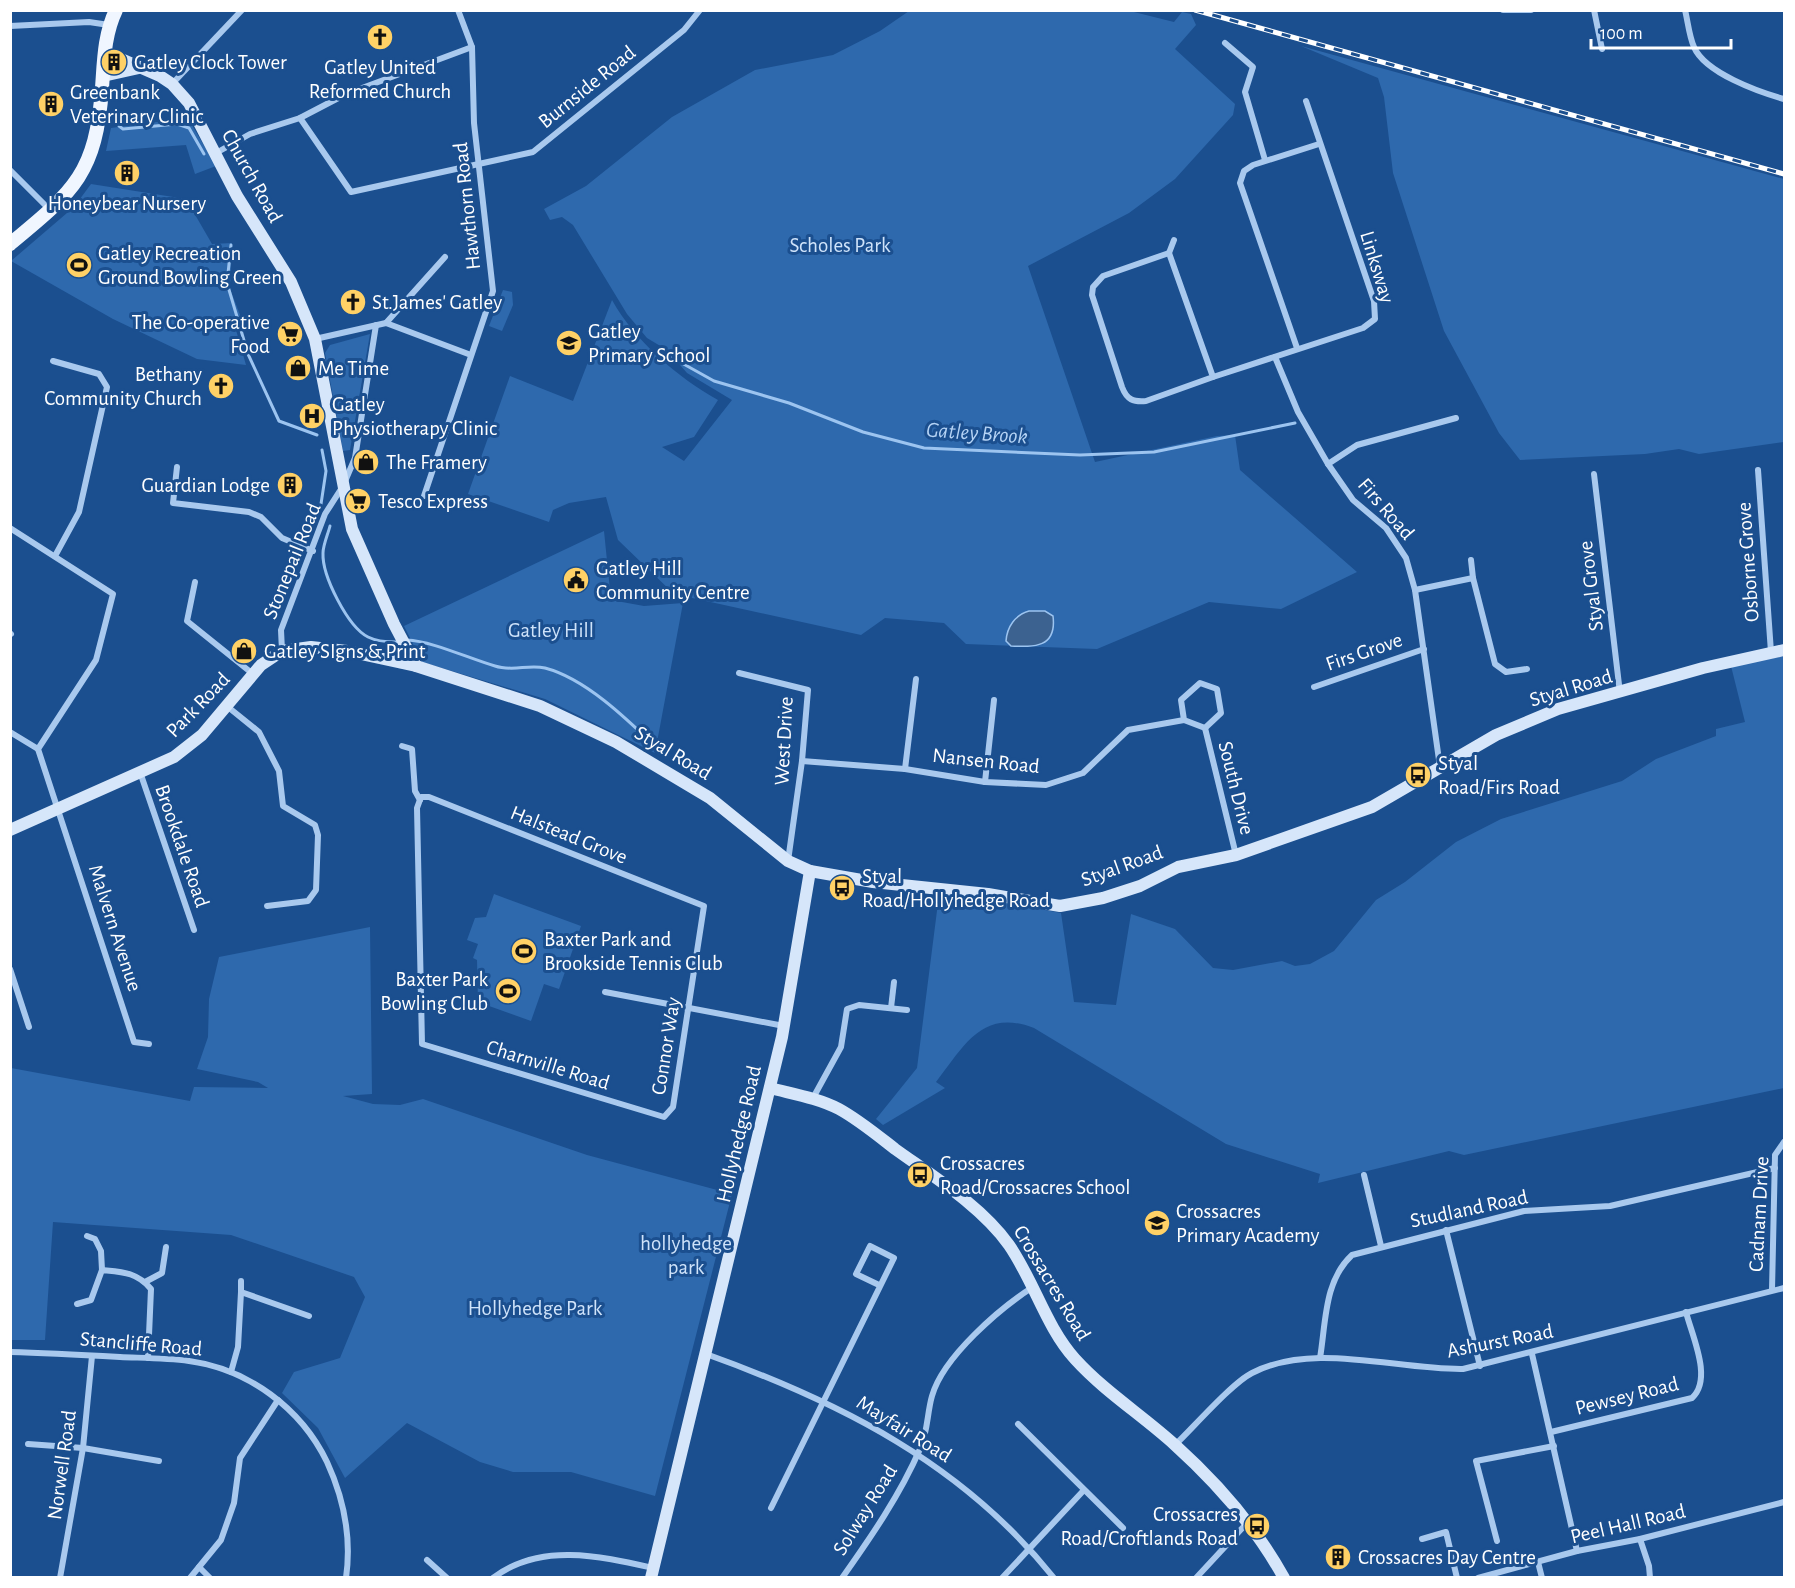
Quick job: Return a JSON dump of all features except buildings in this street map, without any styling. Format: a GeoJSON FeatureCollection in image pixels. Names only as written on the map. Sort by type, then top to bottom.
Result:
{"type":"FeatureCollection","features":[{"type":"Feature","properties":{"kind":"main road"},"geometry":{"type":"LineString","coordinates":[[10,244],[74,188],[90,159],[97,134],[109,25],[116,10]]}},
{"type":"Feature","properties":{"kind":"street"},"geometry":{"type":"LineString","coordinates":[[172,84],[242,10]]}},
{"type":"Feature","properties":{"kind":"street","name":"Hawthorn Road"},"geometry":{"type":"LineString","coordinates":[[424,496],[493,291],[474,123],[472,47],[458,10]]}},
{"type":"Feature","properties":{"kind":"street","name":"Burnside Road"},"geometry":{"type":"LineString","coordinates":[[300,118],[351,192],[480,166],[533,152],[684,30],[700,10]]}},
{"type":"Feature","properties":{"kind":"street"},"geometry":{"type":"LineString","coordinates":[[1503,10],[1532,10]]}},
{"type":"Feature","properties":{"kind":"street"},"geometry":{"type":"LineString","coordinates":[[1594,10],[1602,50]]}},
{"type":"Feature","properties":{"kind":"street"},"geometry":{"type":"LineString","coordinates":[[1685,10],[1694,49],[1721,74],[1765,94],[1785,99]]}},
{"type":"Feature","properties":{"kind":"street"},"geometry":{"type":"LineString","coordinates":[[10,26],[89,22],[109,25]]}},
{"type":"Feature","properties":{"kind":"street"},"geometry":{"type":"LineString","coordinates":[[1225,43],[1253,68],[1245,92],[1265,160]]}},
{"type":"Feature","properties":{"kind":"street"},"geometry":{"type":"LineString","coordinates":[[216,153],[250,134],[300,118],[346,94],[472,47]]}},
{"type":"Feature","properties":{"kind":"street","name":"Church Road"},"geometry":{"type":"LineString","coordinates":[[105,51],[160,76],[172,84],[189,103],[237,195],[291,282],[315,339],[352,529],[393,624],[416,666]]}},
{"type":"Feature","properties":{"kind":"street"},"geometry":{"type":"LineString","coordinates":[[103,76],[139,68]]}},
{"type":"Feature","properties":{"kind":"street","name":"Linksway"},"geometry":{"type":"LineString","coordinates":[[1169,253],[1103,276],[1093,287],[1092,295],[1122,387],[1130,400],[1146,401],[1370,325],[1375,319],[1376,310],[1306,101]]}},
{"type":"Feature","properties":{"kind":"street"},"geometry":{"type":"LineString","coordinates":[[1297,348],[1240,183],[1244,171],[1265,160],[1319,144]]}},
{"type":"Feature","properties":{"kind":"street"},"geometry":{"type":"LineString","coordinates":[[10,170],[51,210]]}},
{"type":"Feature","properties":{"kind":"street"},"geometry":{"type":"LineString","coordinates":[[1174,240],[1169,253],[1213,377]]}},
{"type":"Feature","properties":{"kind":"street"},"geometry":{"type":"LineString","coordinates":[[386,323],[445,257]]}},
{"type":"Feature","properties":{"kind":"street"},"geometry":{"type":"LineString","coordinates":[[315,339],[386,323],[471,355]]}},
{"type":"Feature","properties":{"kind":"street","name":"Stonepail Road"},"geometry":{"type":"LineString","coordinates":[[282,651],[281,630],[313,551],[325,514],[343,486],[355,458],[376,325]]}},
{"type":"Feature","properties":{"kind":"street","name":"Firs Road"},"geometry":{"type":"LineString","coordinates":[[1275,357],[1298,412],[1328,464],[1353,500],[1386,528],[1406,558],[1415,591],[1440,768]]}},
{"type":"Feature","properties":{"kind":"street"},"geometry":{"type":"LineString","coordinates":[[53,361],[99,374],[107,387],[79,512],[55,556]]}},
{"type":"Feature","properties":{"kind":"street"},"geometry":{"type":"LineString","coordinates":[[1328,464],[1357,445],[1456,418]]}},
{"type":"Feature","properties":{"kind":"street"},"geometry":{"type":"LineString","coordinates":[[177,467],[173,503],[249,512],[261,517],[282,538],[313,551]]}},
{"type":"Feature","properties":{"kind":"street","name":"Osborne Grove"},"geometry":{"type":"LineString","coordinates":[[1758,470],[1771,652]]}},
{"type":"Feature","properties":{"kind":"street","name":"Styal Grove"},"geometry":{"type":"LineString","coordinates":[[1594,474],[1620,693]]}},
{"type":"Feature","properties":{"kind":"street"},"geometry":{"type":"LineString","coordinates":[[10,528],[113,594],[96,660],[38,749]]}},
{"type":"Feature","properties":{"kind":"street"},"geometry":{"type":"LineString","coordinates":[[1471,560],[1473,578],[1495,664],[1506,672],[1527,669]]}},
{"type":"Feature","properties":{"kind":"street"},"geometry":{"type":"LineString","coordinates":[[1415,591],[1473,578]]}},
{"type":"Feature","properties":{"kind":"street"},"geometry":{"type":"LineString","coordinates":[[195,582],[187,621],[253,674]]}},
{"type":"Feature","properties":{"kind":"street"},"geometry":{"type":"LineString","coordinates":[[282,651],[299,648],[328,648],[416,666]]}},
{"type":"Feature","properties":{"kind":"street","name":"Firs Grove"},"geometry":{"type":"LineString","coordinates":[[1314,687],[1424,649]]}},
{"type":"Feature","properties":{"kind":"street","name":"Styal Road"},"geometry":{"type":"LineString","coordinates":[[416,666],[540,706],[616,742],[710,798],[788,861],[810,871],[873,882],[988,894],[1060,906],[1103,898],[1140,886],[1178,867],[1236,855],[1372,807],[1496,735],[1558,709],[1703,668],[1785,650]]}},
{"type":"Feature","properties":{"kind":"street","name":"Park Road"},"geometry":{"type":"LineString","coordinates":[[10,830],[59,811],[174,757],[190,746],[228,707],[253,674],[271,657],[282,651]]}},
{"type":"Feature","properties":{"kind":"street"},"geometry":{"type":"LineString","coordinates":[[1501,679],[1506,672]]}},
{"type":"Feature","properties":{"kind":"street","name":"West Drive"},"geometry":{"type":"LineString","coordinates":[[739,673],[808,690],[802,761],[788,861]]}},
{"type":"Feature","properties":{"kind":"street"},"geometry":{"type":"LineString","coordinates":[[905,769],[916,679]]}},
{"type":"Feature","properties":{"kind":"street","name":"South Drive"},"geometry":{"type":"LineString","coordinates":[[1200,683],[1217,689],[1221,713],[1205,728],[1184,720],[1181,700],[1200,683]]}},
{"type":"Feature","properties":{"kind":"street"},"geometry":{"type":"LineString","coordinates":[[985,782],[994,700]]}},
{"type":"Feature","properties":{"kind":"street"},"geometry":{"type":"LineString","coordinates":[[228,707],[259,732],[279,771],[283,806],[315,825],[318,835],[316,890],[308,901],[267,906]]}},
{"type":"Feature","properties":{"kind":"street","name":"Nansen Road"},"geometry":{"type":"LineString","coordinates":[[802,761],[905,769],[985,782],[1046,785],[1083,773],[1128,729],[1184,720]]}},
{"type":"Feature","properties":{"kind":"street","name":"South Drive"},"geometry":{"type":"LineString","coordinates":[[1205,728],[1236,855]]}},
{"type":"Feature","properties":{"kind":"street"},"geometry":{"type":"LineString","coordinates":[[10,732],[38,749],[59,811]]}},
{"type":"Feature","properties":{"kind":"street"},"geometry":{"type":"LineString","coordinates":[[402,746],[412,749],[415,791],[420,799]]}},
{"type":"Feature","properties":{"kind":"street","name":"Brookdale Road"},"geometry":{"type":"LineString","coordinates":[[140,772],[194,930]]}},
{"type":"Feature","properties":{"kind":"street","name":"Halstead Grove"},"geometry":{"type":"LineString","coordinates":[[420,799],[429,797],[704,906]]}},
{"type":"Feature","properties":{"kind":"street","name":"Charnville Road"},"geometry":{"type":"LineString","coordinates":[[420,799],[417,819],[422,1044],[664,1117]]}},
{"type":"Feature","properties":{"kind":"street","name":"Malvern Avenue"},"geometry":{"type":"LineString","coordinates":[[59,811],[134,1042],[149,1044]]}},
{"type":"Feature","properties":{"kind":"street","name":"Hollyhedge Road"},"geometry":{"type":"LineString","coordinates":[[652,1573],[784,1026],[810,871]]}},
{"type":"Feature","properties":{"kind":"street","name":"Connor Way"},"geometry":{"type":"LineString","coordinates":[[664,1117],[673,1107],[704,906]]}},
{"type":"Feature","properties":{"kind":"street"},"geometry":{"type":"LineString","coordinates":[[10,969],[29,1027]]}},
{"type":"Feature","properties":{"kind":"street"},"geometry":{"type":"LineString","coordinates":[[891,1008],[894,982]]}},
{"type":"Feature","properties":{"kind":"street"},"geometry":{"type":"LineString","coordinates":[[605,992],[784,1026]]}},
{"type":"Feature","properties":{"kind":"street"},"geometry":{"type":"LineString","coordinates":[[813,1099],[841,1047],[847,1009],[859,1005],[907,1010]]}},
{"type":"Feature","properties":{"kind":"street","name":"Crossacres Road"},"geometry":{"type":"LineString","coordinates":[[770,1088],[813,1099],[839,1109],[992,1225],[1008,1245],[1060,1339],[1073,1357],[1117,1398],[1175,1445],[1247,1523],[1284,1578]]}},
{"type":"Feature","properties":{"kind":"street","name":"Cadnam Drive"},"geometry":{"type":"LineString","coordinates":[[1772,1290],[1775,1155],[1785,1143]]}},
{"type":"Feature","properties":{"kind":"street","name":"Studland Road"},"geometry":{"type":"LineString","coordinates":[[1320,1358],[1332,1282],[1339,1267],[1352,1255],[1524,1211],[1610,1206],[1775,1168]]}},
{"type":"Feature","properties":{"kind":"street"},"geometry":{"type":"LineString","coordinates":[[1364,1175],[1381,1246]]}},
{"type":"Feature","properties":{"kind":"street"},"geometry":{"type":"LineString","coordinates":[[1446,1230],[1479,1366]]}},
{"type":"Feature","properties":{"kind":"street"},"geometry":{"type":"LineString","coordinates":[[77,1304],[92,1299],[102,1270],[101,1251],[95,1239],[87,1236]]}},
{"type":"Feature","properties":{"kind":"street"},"geometry":{"type":"LineString","coordinates":[[771,1508],[826,1401],[879,1285],[894,1258],[870,1246],[856,1274],[879,1285]]}},
{"type":"Feature","properties":{"kind":"street"},"geometry":{"type":"LineString","coordinates":[[145,1282],[162,1273],[166,1247]]}},
{"type":"Feature","properties":{"kind":"street"},"geometry":{"type":"LineString","coordinates":[[102,1270],[128,1272],[145,1282],[151,1289],[148,1358]]}},
{"type":"Feature","properties":{"kind":"street"},"geometry":{"type":"LineString","coordinates":[[231,1372],[238,1347],[242,1281]]}},
{"type":"Feature","properties":{"kind":"street","name":"Solway Road"},"geometry":{"type":"LineString","coordinates":[[842,1578],[899,1492],[918,1454],[925,1437],[932,1396],[948,1366],[999,1313],[1033,1287]]}},
{"type":"Feature","properties":{"kind":"street","name":"Ashurst Road"},"geometry":{"type":"LineString","coordinates":[[1175,1445],[1250,1374],[1284,1361],[1320,1358],[1440,1370],[1479,1366],[1785,1288]]}},
{"type":"Feature","properties":{"kind":"street"},"geometry":{"type":"LineString","coordinates":[[241,1292],[309,1316]]}},
{"type":"Feature","properties":{"kind":"street","name":"Pewsey Road"},"geometry":{"type":"LineString","coordinates":[[1551,1432],[1692,1398],[1700,1391],[1703,1378],[1686,1312]]}},
{"type":"Feature","properties":{"kind":"street","name":"Stancliffe Road"},"geometry":{"type":"LineString","coordinates":[[10,1352],[189,1361],[231,1372],[253,1382],[301,1421],[322,1452],[340,1491],[348,1533],[346,1578]]}},
{"type":"Feature","properties":{"kind":"street","name":"Mayfair Road"},"geometry":{"type":"LineString","coordinates":[[706,1354],[826,1401],[918,1454],[977,1498],[1029,1547],[1054,1578]]}},
{"type":"Feature","properties":{"kind":"street"},"geometry":{"type":"LineString","coordinates":[[1532,1354],[1577,1551]]}},
{"type":"Feature","properties":{"kind":"street","name":"Norwell Road"},"geometry":{"type":"LineString","coordinates":[[60,1578],[83,1448],[92,1356]]}},
{"type":"Feature","properties":{"kind":"street"},"geometry":{"type":"LineString","coordinates":[[190,1578],[221,1540],[234,1503],[240,1458],[278,1400]]}},
{"type":"Feature","properties":{"kind":"street"},"geometry":{"type":"LineString","coordinates":[[1018,1424],[1123,1528]]}},
{"type":"Feature","properties":{"kind":"street"},"geometry":{"type":"LineString","coordinates":[[28,1443],[83,1448],[159,1461]]}},
{"type":"Feature","properties":{"kind":"street"},"geometry":{"type":"LineString","coordinates":[[1497,1541],[1476,1461],[1554,1446]]}},
{"type":"Feature","properties":{"kind":"street"},"geometry":{"type":"LineString","coordinates":[[1002,1578],[1084,1490]]}},
{"type":"Feature","properties":{"kind":"street","name":"Peel Hall Road"},"geometry":{"type":"LineString","coordinates":[[1478,1578],[1577,1551],[1640,1539],[1785,1502]]}},
{"type":"Feature","properties":{"kind":"street"},"geometry":{"type":"LineString","coordinates":[[1196,1578],[1247,1523]]}},
{"type":"Feature","properties":{"kind":"street"},"geometry":{"type":"LineString","coordinates":[[1422,1539],[1446,1532],[1457,1578]]}},
{"type":"Feature","properties":{"kind":"street"},"geometry":{"type":"LineString","coordinates":[[1640,1539],[1650,1566],[1650,1578]]}},
{"type":"Feature","properties":{"kind":"street"},"geometry":{"type":"LineString","coordinates":[[494,1578],[506,1568],[541,1557],[559,1555],[590,1555],[652,1573]]}},
{"type":"Feature","properties":{"kind":"street"},"geometry":{"type":"LineString","coordinates":[[427,1560],[447,1578]]}},
{"type":"Feature","properties":{"kind":"street"},"geometry":{"type":"LineString","coordinates":[[1538,1562],[1542,1578]]}},
{"type":"Feature","properties":{"kind":"street"},"geometry":{"type":"LineString","coordinates":[[199,1567],[210,1578]]}},
{"type":"Feature","properties":{"kind":"green space","name":"Scholes Park"},"geometry":{"type":"Polygon","coordinates":[[[1126,10],[1174,22],[1182,12],[1191,14],[1196,25],[1175,49],[1235,104],[1233,115],[1175,179],[1129,213],[1028,266],[1095,462],[1217,436],[1235,435],[1240,470],[1357,572],[1281,609],[1209,602],[1097,649],[966,644],[944,623],[885,618],[861,635],[674,594],[618,540],[606,497],[569,503],[553,510],[549,522],[468,494],[510,376],[573,401],[612,300],[632,330],[658,357],[687,380],[718,400],[694,437],[662,447],[684,461],[732,400],[687,373],[667,350],[647,338],[627,314],[573,225],[562,217],[550,220],[544,209],[586,186],[672,117],[755,70],[833,55],[880,31],[909,11],[1126,10]]]}},
{"type":"Feature","properties":{"kind":"green space"},"geometry":{"type":"Polygon","coordinates":[[[1301,46],[1784,179],[1784,442],[1699,454],[1679,449],[1645,454],[1520,460],[1499,433],[1444,331],[1393,173],[1384,97],[1378,78],[1301,46]]]}},
{"type":"Feature","properties":{"kind":"green space"},"geometry":{"type":"Polygon","coordinates":[[[189,120],[216,166],[195,174],[186,145],[106,151],[111,128],[189,120]]]}},
{"type":"Feature","properties":{"kind":"green space"},"geometry":{"type":"Polygon","coordinates":[[[91,184],[186,199],[212,244],[232,243],[230,289],[242,320],[243,329],[236,330],[246,365],[197,359],[113,319],[11,261],[74,207],[91,184]]]}},
{"type":"Feature","properties":{"kind":"green space"},"geometry":{"type":"Polygon","coordinates":[[[503,290],[512,292],[513,305],[502,331],[489,326],[503,290]]]}},
{"type":"Feature","properties":{"kind":"green space"},"geometry":{"type":"Polygon","coordinates":[[[370,334],[350,450],[343,451],[325,353],[330,345],[370,334]]]}},
{"type":"Feature","properties":{"kind":"green space","name":"Gatley Hill"},"geometry":{"type":"Polygon","coordinates":[[[604,531],[611,600],[644,606],[683,603],[655,753],[545,699],[422,662],[404,626],[604,531]]]}},
{"type":"Feature","properties":{"kind":"green space"},"geometry":{"type":"Polygon","coordinates":[[[1784,656],[1784,1088],[1464,1155],[1449,1151],[1318,1183],[1320,1174],[1226,1144],[1034,1028],[1016,1023],[1001,1023],[976,1034],[966,1044],[936,1082],[945,1088],[883,1125],[876,1119],[917,1068],[939,895],[1003,902],[1061,913],[1074,1002],[1116,1005],[1131,914],[1175,929],[1213,968],[1233,970],[1282,961],[1295,966],[1310,964],[1334,951],[1376,900],[1405,882],[1456,842],[1501,819],[1622,781],[1656,759],[1716,736],[1716,729],[1745,722],[1731,666],[1784,656]]]}},
{"type":"Feature","properties":{"kind":"green space","name":"Baxter Park and Brookside Tennis Club"},"geometry":{"type":"Polygon","coordinates":[[[494,894],[581,926],[559,989],[544,984],[531,1021],[478,1002],[477,960],[473,958],[478,944],[467,940],[475,918],[486,917],[494,894]]]}},
{"type":"Feature","properties":{"kind":"green space","name":"Hollyhedge Park"},"geometry":{"type":"Polygon","coordinates":[[[370,927],[372,1094],[343,1096],[373,1104],[400,1105],[423,1099],[587,1155],[732,1194],[655,1496],[571,1472],[513,1472],[480,1462],[407,1423],[345,1478],[318,1428],[282,1393],[294,1372],[340,1358],[365,1297],[354,1277],[231,1235],[53,1222],[45,1340],[11,1340],[11,1068],[190,1101],[194,1087],[268,1088],[258,1082],[197,1069],[208,1037],[209,999],[219,957],[370,927]]]}},
{"type":"Feature","properties":{"kind":"shaded area"},"geometry":{"type":"Polygon","coordinates":[[[1029,611],[1045,611],[1053,616],[1053,627],[1048,640],[1035,645],[1011,646],[1006,641],[1010,626],[1020,615],[1029,611]]]}},
{"type":"Feature","properties":{"kind":"waterway","name":"Gatley Brook"},"geometry":{"type":"LineString","coordinates":[[119,126],[123,129],[177,124],[189,128],[204,154]]}},
{"type":"Feature","properties":{"kind":"waterway","name":"Gatley Brook"},"geometry":{"type":"LineString","coordinates":[[231,245],[227,283],[248,354],[279,421],[317,435]]}},
{"type":"Feature","properties":{"kind":"waterway","name":"Gatley Brook"},"geometry":{"type":"LineString","coordinates":[[671,357],[714,381],[789,403],[863,432],[924,448],[1080,455],[1154,452],[1295,423]]}},
{"type":"Feature","properties":{"kind":"waterway","name":"Gatley Brook"},"geometry":{"type":"LineString","coordinates":[[321,504],[326,471],[322,450]]}},
{"type":"Feature","properties":{"kind":"waterway","name":"Gatley Brook"},"geometry":{"type":"LineString","coordinates":[[330,526],[323,550],[324,563],[338,600],[352,623],[368,637],[396,642]]}},
{"type":"Feature","properties":{"kind":"waterway","name":"Gatley Brook"},"geometry":{"type":"LineString","coordinates":[[407,640],[439,647],[502,668],[539,667],[561,674],[592,691],[660,751]]}},
{"type":"Feature","properties":{"kind":"railway"},"geometry":{"type":"LineString","coordinates":[[1195,10],[1784,174]]}},
{"type":"Feature","properties":{"kind":"place","name":"Gatley United Reformed Church"},"geometry":{"type":"Point","coordinates":[380,37]}},
{"type":"Feature","properties":{"kind":"place","name":"Gatley Clock Tower"},"geometry":{"type":"Point","coordinates":[114,62]}},
{"type":"Feature","properties":{"kind":"place","name":"Greenbank Veterinary Clinic"},"geometry":{"type":"Point","coordinates":[51,104]}},
{"type":"Feature","properties":{"kind":"place","name":"Honeybear Nursery"},"geometry":{"type":"Point","coordinates":[127,173]}},
{"type":"Feature","properties":{"kind":"place","name":"Gatley Recreation Ground Bowling Green"},"geometry":{"type":"Point","coordinates":[79,265]}},
{"type":"Feature","properties":{"kind":"place","name":"St.James' Gatley"},"geometry":{"type":"Point","coordinates":[353,302]}},
{"type":"Feature","properties":{"kind":"place","name":"The Co-operative Food"},"geometry":{"type":"Point","coordinates":[290,334]}},
{"type":"Feature","properties":{"kind":"place","name":"Gatley Primary School"},"geometry":{"type":"Point","coordinates":[569,343]}},
{"type":"Feature","properties":{"kind":"place","name":"Me Time"},"geometry":{"type":"Point","coordinates":[298,368]}},
{"type":"Feature","properties":{"kind":"place","name":"Bethany Community Church"},"geometry":{"type":"Point","coordinates":[221,386]}},
{"type":"Feature","properties":{"kind":"place","name":"Gatley Physiotherapy Clinic"},"geometry":{"type":"Point","coordinates":[312,416]}},
{"type":"Feature","properties":{"kind":"place","name":"The Framery"},"geometry":{"type":"Point","coordinates":[366,462]}},
{"type":"Feature","properties":{"kind":"place","name":"Guardian Lodge"},"geometry":{"type":"Point","coordinates":[290,485]}},
{"type":"Feature","properties":{"kind":"place","name":"Tesco Express"},"geometry":{"type":"Point","coordinates":[358,501]}},
{"type":"Feature","properties":{"kind":"place","name":"Gatley Hill Community Centre"},"geometry":{"type":"Point","coordinates":[576,580]}},
{"type":"Feature","properties":{"kind":"place","name":"Gatley SIgns & Print"},"geometry":{"type":"Point","coordinates":[244,651]}},
{"type":"Feature","properties":{"kind":"place","name":"Styal Road/Firs Road"},"geometry":{"type":"Point","coordinates":[1418,775]}},
{"type":"Feature","properties":{"kind":"place","name":"Styal Road/Hollyhedge Road"},"geometry":{"type":"Point","coordinates":[842,888]}},
{"type":"Feature","properties":{"kind":"place","name":"Baxter Park and Brookside Tennis Club"},"geometry":{"type":"Point","coordinates":[524,951]}},
{"type":"Feature","properties":{"kind":"place","name":"Baxter Park Bowling Club"},"geometry":{"type":"Point","coordinates":[508,991]}},
{"type":"Feature","properties":{"kind":"place","name":"Crossacres Road/Crossacres School"},"geometry":{"type":"Point","coordinates":[920,1175]}},
{"type":"Feature","properties":{"kind":"place","name":"Crossacres Primary Academy"},"geometry":{"type":"Point","coordinates":[1157,1223]}},
{"type":"Feature","properties":{"kind":"place","name":"Crossacres Road/Croftlands Road"},"geometry":{"type":"Point","coordinates":[1257,1526]}},
{"type":"Feature","properties":{"kind":"place","name":"Crossacres Day Centre"},"geometry":{"type":"Point","coordinates":[1338,1557]}},
{"type":"Feature","properties":{"kind":"park label","name":"hollyhedge park"},"geometry":{"type":"Point","coordinates":[686,1255]}}]}
